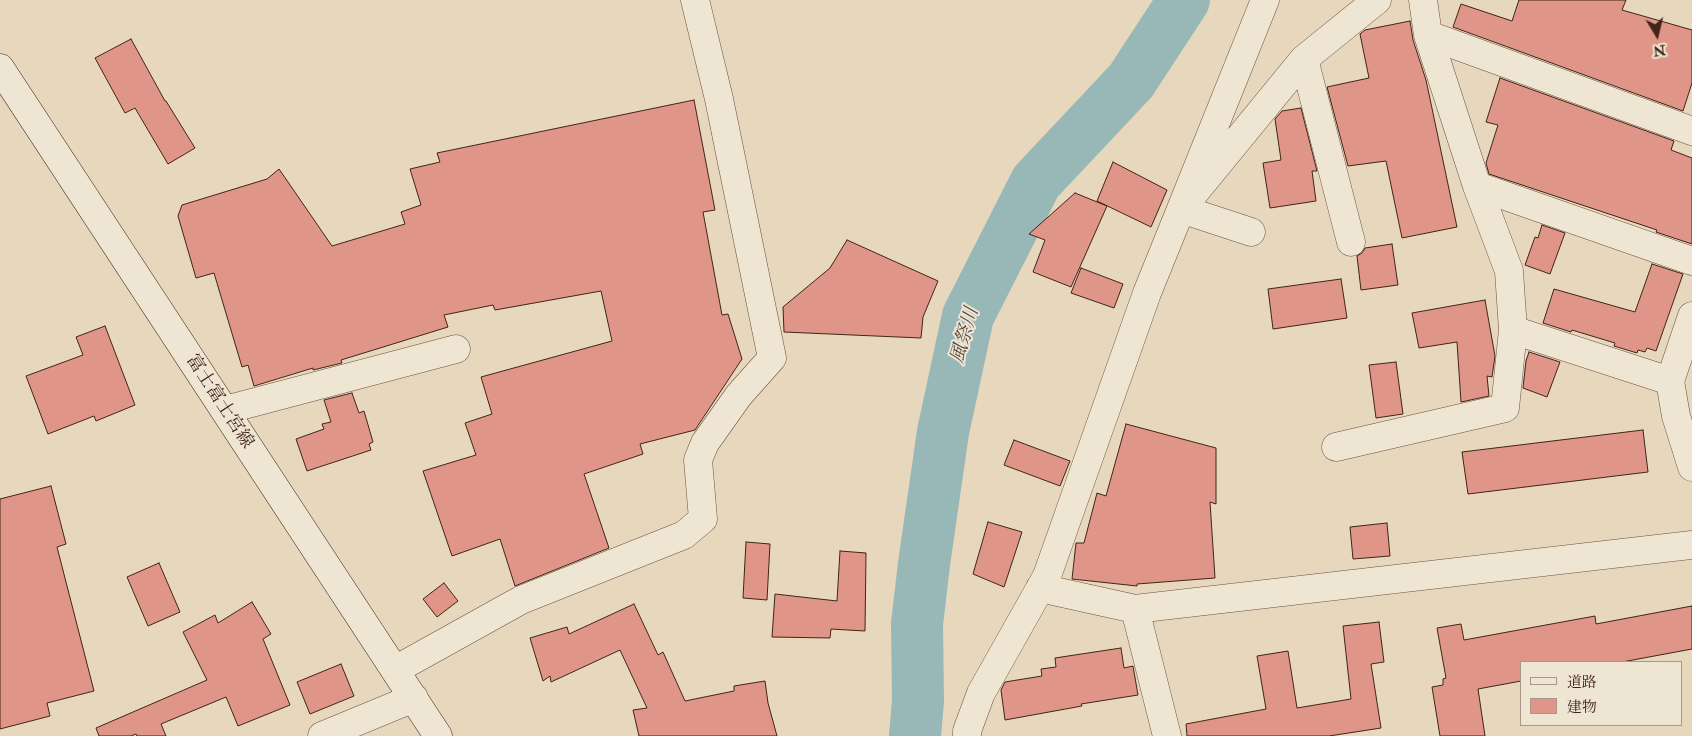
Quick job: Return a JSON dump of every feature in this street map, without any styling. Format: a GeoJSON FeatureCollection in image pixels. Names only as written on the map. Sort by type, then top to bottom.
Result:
{"type":"FeatureCollection","features":[{"type":"Feature","properties":{"kind":"street"},"geometry":{"type":"LineString","coordinates":[[395,670],[521,600],[684,535],[703,519],[698,460],[705,443],[739,395],[772,358],[719,99],[695,0]]}},
{"type":"Feature","properties":{"kind":"street"},"geometry":{"type":"LineString","coordinates":[[967,736],[967,731],[981,693],[1047,576],[1146,293],[1265,0]]}},
{"type":"Feature","properties":{"kind":"street"},"geometry":{"type":"LineString","coordinates":[[1181,208],[1304,59],[1377,0]]}},
{"type":"Feature","properties":{"kind":"street"},"geometry":{"type":"LineString","coordinates":[[1336,447],[1505,408],[1513,330],[1509,271],[1477,186],[1428,35],[1423,0]]}},
{"type":"Feature","properties":{"kind":"street"},"geometry":{"type":"LineString","coordinates":[[1428,35],[1692,131]]}},
{"type":"Feature","properties":{"kind":"street"},"geometry":{"type":"LineString","coordinates":[[1304,59],[1351,242]]}},
{"type":"Feature","properties":{"kind":"street","name":"富士富士宮線"},"geometry":{"type":"LineString","coordinates":[[0,68],[438,736]]}},
{"type":"Feature","properties":{"kind":"street"},"geometry":{"type":"LineString","coordinates":[[1477,186],[1692,261]]}},
{"type":"Feature","properties":{"kind":"street"},"geometry":{"type":"LineString","coordinates":[[1181,208],[1251,232]]}},
{"type":"Feature","properties":{"kind":"street"},"geometry":{"type":"LineString","coordinates":[[1692,316],[1670,381],[1676,416],[1692,467]]}},
{"type":"Feature","properties":{"kind":"street"},"geometry":{"type":"LineString","coordinates":[[1513,330],[1670,381]]}},
{"type":"Feature","properties":{"kind":"street"},"geometry":{"type":"LineString","coordinates":[[225,410],[456,349]]}},
{"type":"Feature","properties":{"kind":"street"},"geometry":{"type":"LineString","coordinates":[[1040,588],[1136,608],[1692,545]]}},
{"type":"Feature","properties":{"kind":"street"},"geometry":{"type":"LineString","coordinates":[[1136,608],[1167,736]]}},
{"type":"Feature","properties":{"kind":"street"},"geometry":{"type":"LineString","coordinates":[[322,736],[414,698]]}},
{"type":"Feature","properties":{"kind":"building"},"geometry":{"type":"Polygon","coordinates":[[[1519,0],[1626,0],[1622,10],[1692,30],[1692,83],[1683,111],[1453,27],[1461,4],[1512,21],[1519,0]]]}},
{"type":"Feature","properties":{"kind":"building"},"geometry":{"type":"Polygon","coordinates":[[[1410,21],[1413,40],[1426,80],[1457,227],[1402,238],[1386,161],[1348,166],[1327,87],[1369,78],[1360,34],[1365,30],[1410,21]]]}},
{"type":"Feature","properties":{"kind":"building"},"geometry":{"type":"Polygon","coordinates":[[[131,39],[165,101],[195,148],[168,164],[135,108],[125,113],[95,58],[131,39]]]}},
{"type":"Feature","properties":{"kind":"building"},"geometry":{"type":"Polygon","coordinates":[[[1500,78],[1674,141],[1671,150],[1692,158],[1692,244],[1656,232],[1657,230],[1489,174],[1486,163],[1498,125],[1486,122],[1500,78]]]}},
{"type":"Feature","properties":{"kind":"building"},"geometry":{"type":"Polygon","coordinates":[[[694,100],[715,210],[703,212],[722,315],[728,314],[742,359],[695,430],[640,444],[643,454],[584,474],[609,548],[515,586],[500,539],[452,556],[423,471],[476,455],[465,423],[492,414],[481,377],[612,341],[601,291],[495,310],[493,305],[444,315],[448,327],[341,360],[342,363],[313,370],[313,368],[254,386],[248,365],[242,367],[214,273],[196,278],[178,216],[182,205],[267,179],[279,169],[332,246],[405,224],[401,212],[421,205],[410,169],[440,162],[437,153],[694,100]]]}},
{"type":"Feature","properties":{"kind":"building"},"geometry":{"type":"Polygon","coordinates":[[[1301,108],[1317,171],[1312,171],[1316,201],[1270,208],[1263,163],[1281,160],[1275,119],[1282,111],[1301,108]]]}},
{"type":"Feature","properties":{"kind":"building"},"geometry":{"type":"Polygon","coordinates":[[[1113,162],[1167,190],[1151,227],[1097,201],[1113,162]]]}},
{"type":"Feature","properties":{"kind":"building"},"geometry":{"type":"Polygon","coordinates":[[[1075,193],[1107,206],[1071,287],[1033,272],[1045,240],[1029,234],[1075,193]]]}},
{"type":"Feature","properties":{"kind":"building"},"geometry":{"type":"Polygon","coordinates":[[[1542,225],[1565,233],[1550,274],[1525,265],[1535,237],[1538,238],[1542,225]]]}},
{"type":"Feature","properties":{"kind":"building"},"geometry":{"type":"Polygon","coordinates":[[[847,240],[938,281],[923,317],[921,338],[784,332],[783,307],[830,268],[847,240]]]}},
{"type":"Feature","properties":{"kind":"building"},"geometry":{"type":"Polygon","coordinates":[[[1392,244],[1398,285],[1361,290],[1357,256],[1365,248],[1392,244]]]}},
{"type":"Feature","properties":{"kind":"building"},"geometry":{"type":"Polygon","coordinates":[[[1652,264],[1683,274],[1656,351],[1647,348],[1645,352],[1638,350],[1637,353],[1614,346],[1615,343],[1543,323],[1554,289],[1635,312],[1652,264]]]}},
{"type":"Feature","properties":{"kind":"building"},"geometry":{"type":"Polygon","coordinates":[[[1081,268],[1123,284],[1114,308],[1071,293],[1081,268]]]}},
{"type":"Feature","properties":{"kind":"building"},"geometry":{"type":"Polygon","coordinates":[[[1341,279],[1347,318],[1273,329],[1268,289],[1341,279]]]}},
{"type":"Feature","properties":{"kind":"building"},"geometry":{"type":"Polygon","coordinates":[[[1485,300],[1495,356],[1492,377],[1487,376],[1489,396],[1461,402],[1457,342],[1419,348],[1412,313],[1485,300]]]}},
{"type":"Feature","properties":{"kind":"building"},"geometry":{"type":"Polygon","coordinates":[[[105,326],[135,405],[96,421],[94,416],[48,434],[26,376],[83,355],[76,337],[105,326]]]}},
{"type":"Feature","properties":{"kind":"building"},"geometry":{"type":"Polygon","coordinates":[[[1529,352],[1560,362],[1547,397],[1523,388],[1529,352]]]}},
{"type":"Feature","properties":{"kind":"building"},"geometry":{"type":"Polygon","coordinates":[[[1396,362],[1403,414],[1376,418],[1369,365],[1396,362]]]}},
{"type":"Feature","properties":{"kind":"building"},"geometry":{"type":"Polygon","coordinates":[[[352,393],[359,413],[364,411],[373,442],[369,444],[371,450],[307,471],[296,439],[324,429],[322,424],[331,422],[324,400],[352,393]]]}},
{"type":"Feature","properties":{"kind":"building"},"geometry":{"type":"Polygon","coordinates":[[[1126,424],[1216,448],[1216,504],[1210,502],[1215,578],[1137,584],[1137,586],[1072,579],[1076,543],[1084,543],[1097,493],[1106,496],[1126,424]]]}},
{"type":"Feature","properties":{"kind":"building"},"geometry":{"type":"Polygon","coordinates":[[[1643,430],[1648,472],[1468,494],[1462,452],[1643,430]]]}},
{"type":"Feature","properties":{"kind":"building"},"geometry":{"type":"Polygon","coordinates":[[[1014,440],[1070,461],[1060,486],[1004,465],[1014,440]]]}},
{"type":"Feature","properties":{"kind":"building"},"geometry":{"type":"Polygon","coordinates":[[[51,486],[66,544],[57,547],[94,691],[47,703],[50,716],[0,729],[0,499],[51,486]]]}},
{"type":"Feature","properties":{"kind":"building"},"geometry":{"type":"Polygon","coordinates":[[[988,522],[1022,532],[1004,587],[973,574],[988,522]]]}},
{"type":"Feature","properties":{"kind":"building"},"geometry":{"type":"Polygon","coordinates":[[[1387,523],[1390,556],[1353,559],[1350,527],[1387,523]]]}},
{"type":"Feature","properties":{"kind":"building"},"geometry":{"type":"Polygon","coordinates":[[[746,542],[770,544],[767,600],[743,598],[746,542]]]}},
{"type":"Feature","properties":{"kind":"building"},"geometry":{"type":"Polygon","coordinates":[[[840,551],[866,553],[865,631],[831,629],[830,638],[772,637],[775,594],[837,601],[840,551]]]}},
{"type":"Feature","properties":{"kind":"building"},"geometry":{"type":"Polygon","coordinates":[[[159,563],[180,612],[148,626],[127,577],[159,563]]]}},
{"type":"Feature","properties":{"kind":"building"},"geometry":{"type":"Polygon","coordinates":[[[444,583],[458,601],[437,617],[423,599],[444,583]]]}},
{"type":"Feature","properties":{"kind":"building"},"geometry":{"type":"Polygon","coordinates":[[[252,602],[271,634],[263,639],[290,705],[238,726],[226,697],[161,724],[166,736],[137,736],[136,734],[131,736],[99,736],[96,728],[207,680],[183,632],[215,615],[218,623],[252,602]]]}},
{"type":"Feature","properties":{"kind":"building"},"geometry":{"type":"Polygon","coordinates":[[[634,604],[658,655],[663,652],[685,701],[734,691],[734,686],[765,681],[768,703],[777,736],[639,736],[633,710],[647,708],[620,650],[551,682],[550,676],[543,681],[530,638],[567,627],[569,634],[634,604]]]}},
{"type":"Feature","properties":{"kind":"building"},"geometry":{"type":"Polygon","coordinates":[[[1692,606],[1692,649],[1627,661],[1520,661],[1520,681],[1478,689],[1485,736],[1440,736],[1432,687],[1443,685],[1443,679],[1446,678],[1437,628],[1461,624],[1464,640],[1595,616],[1596,624],[1692,606]]]}},
{"type":"Feature","properties":{"kind":"building"},"geometry":{"type":"Polygon","coordinates":[[[1379,622],[1384,662],[1371,664],[1381,728],[1329,736],[1187,736],[1186,724],[1266,709],[1257,656],[1288,651],[1297,708],[1351,699],[1343,626],[1379,622]]]}},
{"type":"Feature","properties":{"kind":"building"},"geometry":{"type":"Polygon","coordinates":[[[1121,648],[1124,668],[1133,666],[1138,695],[1081,704],[1082,706],[1005,720],[1001,690],[1005,682],[1042,676],[1041,669],[1056,667],[1055,658],[1121,648]]]}},
{"type":"Feature","properties":{"kind":"building"},"geometry":{"type":"Polygon","coordinates":[[[341,664],[354,696],[310,714],[297,682],[341,664]]]}},
{"type":"Feature","properties":{"kind":"waterway","name":"風祭川"},"geometry":{"type":"LineString","coordinates":[[915,736],[918,701],[917,624],[924,564],[943,432],[968,316],[1036,182],[1131,81],[1184,0]]}}]}
